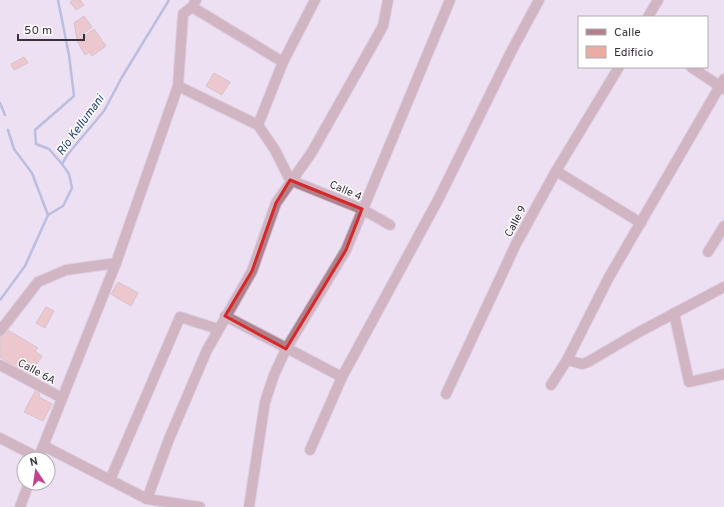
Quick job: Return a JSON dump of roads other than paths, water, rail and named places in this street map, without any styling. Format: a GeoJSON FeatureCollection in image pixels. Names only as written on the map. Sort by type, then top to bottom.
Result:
{"type":"FeatureCollection","features":[{"type":"Feature","properties":{"kind":"street"},"geometry":{"type":"LineString","coordinates":[[258,125],[282,62],[315,0]]}},
{"type":"Feature","properties":{"kind":"street"},"geometry":{"type":"LineString","coordinates":[[147,499],[169,439],[218,329],[252,271],[276,202],[290,180],[312,152],[383,26],[388,0]]}},
{"type":"Feature","properties":{"kind":"street"},"geometry":{"type":"LineString","coordinates":[[249,507],[264,402],[286,349],[346,250],[450,0]]}},
{"type":"Feature","properties":{"kind":"street"},"geometry":{"type":"LineString","coordinates":[[310,450],[342,377],[440,198],[512,50],[539,0]]}},
{"type":"Feature","properties":{"kind":"street"},"geometry":{"type":"LineString","coordinates":[[649,16],[658,0]]}},
{"type":"Feature","properties":{"kind":"street"},"geometry":{"type":"LineString","coordinates":[[42,451],[116,263],[178,86],[183,14],[194,4],[282,62]]}},
{"type":"Feature","properties":{"kind":"street","name":"Calle 9"},"geometry":{"type":"LineString","coordinates":[[446,394],[516,244],[556,171],[618,68]]}},
{"type":"Feature","properties":{"kind":"street"},"geometry":{"type":"LineString","coordinates":[[551,385],[567,360],[609,277],[723,84],[693,68]]}},
{"type":"Feature","properties":{"kind":"street"},"geometry":{"type":"LineString","coordinates":[[178,86],[258,125],[275,150],[290,180]]}},
{"type":"Feature","properties":{"kind":"street"},"geometry":{"type":"LineString","coordinates":[[556,171],[641,223]]}},
{"type":"Feature","properties":{"kind":"street","name":"Calle 4"},"geometry":{"type":"LineString","coordinates":[[290,180],[362,209],[390,225]]}},
{"type":"Feature","properties":{"kind":"street"},"geometry":{"type":"LineString","coordinates":[[708,252],[724,226]]}},
{"type":"Feature","properties":{"kind":"street"},"geometry":{"type":"LineString","coordinates":[[0,331],[38,282],[66,270],[87,265],[116,263]]}},
{"type":"Feature","properties":{"kind":"street"},"geometry":{"type":"LineString","coordinates":[[567,360],[582,364],[588,362],[724,286]]}},
{"type":"Feature","properties":{"kind":"street"},"geometry":{"type":"LineString","coordinates":[[674,313],[689,382],[724,374]]}},
{"type":"Feature","properties":{"kind":"street"},"geometry":{"type":"LineString","coordinates":[[225,316],[342,377]]}},
{"type":"Feature","properties":{"kind":"street"},"geometry":{"type":"LineString","coordinates":[[110,480],[180,317],[218,329]]}},
{"type":"Feature","properties":{"kind":"street","name":"Calle 6A"},"geometry":{"type":"LineString","coordinates":[[0,365],[62,398]]}},
{"type":"Feature","properties":{"kind":"street"},"geometry":{"type":"LineString","coordinates":[[0,438],[24,451]]}},
{"type":"Feature","properties":{"kind":"street"},"geometry":{"type":"LineString","coordinates":[[44,446],[147,499],[200,507]]}},
{"type":"Feature","properties":{"kind":"street"},"geometry":{"type":"LineString","coordinates":[[20,507],[26,491]]}},
{"type":"Feature","properties":{"kind":"waterway"},"geometry":{"type":"LineString","coordinates":[[58,0],[69,55],[74,96],[35,130],[36,144],[49,149],[62,164]]}},
{"type":"Feature","properties":{"kind":"waterway","name":"Río Kellumani"},"geometry":{"type":"LineString","coordinates":[[0,300],[25,266],[48,215],[63,206],[72,188],[69,174],[62,164],[68,154],[104,111],[122,77],[169,0]]}},
{"type":"Feature","properties":{"kind":"waterway"},"geometry":{"type":"LineString","coordinates":[[0,103],[5,115]]}},
{"type":"Feature","properties":{"kind":"waterway"},"geometry":{"type":"LineString","coordinates":[[8,130],[14,149],[32,173],[48,215]]}}]}
